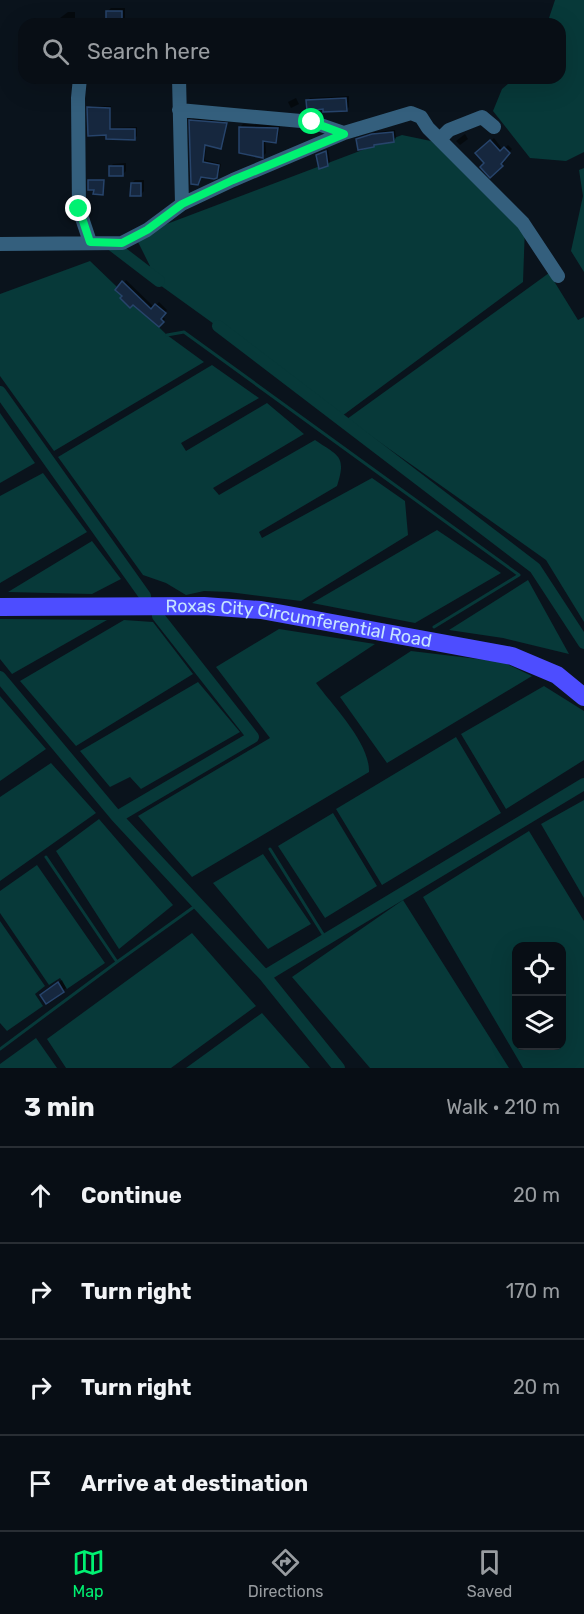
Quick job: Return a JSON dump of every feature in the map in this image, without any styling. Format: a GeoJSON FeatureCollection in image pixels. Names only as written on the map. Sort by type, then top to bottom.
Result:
{"type":"FeatureCollection","features":[{"type":"Feature","properties":{"kind":"main road","name":"Roxas City Circumferential Road"},"geometry":{"type":"LineString","coordinates":[[0,607],[204,606],[261,610],[512,656],[557,675],[584,697]]}},
{"type":"Feature","properties":{"kind":"street"},"geometry":{"type":"LineString","coordinates":[[79,84],[79,209],[90,242]]}},
{"type":"Feature","properties":{"kind":"street"},"geometry":{"type":"LineString","coordinates":[[179,84],[182,204]]}},
{"type":"Feature","properties":{"kind":"street"},"geometry":{"type":"LineString","coordinates":[[179,110],[312,122],[344,134]]}},
{"type":"Feature","properties":{"kind":"street"},"geometry":{"type":"LineString","coordinates":[[0,244],[122,243],[147,230],[182,204],[233,180],[344,134],[411,113],[421,117],[440,140],[523,223],[558,276]]}},
{"type":"Feature","properties":{"kind":"street"},"geometry":{"type":"LineString","coordinates":[[440,140],[449,130],[482,117],[494,127]]}},
{"type":"Feature","properties":{"kind":"shaded area"},"geometry":{"type":"Polygon","coordinates":[[[555,0],[584,0],[584,152],[566,161],[530,158],[493,111],[502,89],[508,84],[566,84],[566,18],[549,18],[555,0]]]}},
{"type":"Feature","properties":{"kind":"shaded area"},"geometry":{"type":"Polygon","coordinates":[[[402,135],[431,141],[525,226],[523,282],[342,416],[146,275],[150,266],[135,236],[402,135]]]}},
{"type":"Feature","properties":{"kind":"shaded area"},"geometry":{"type":"Polygon","coordinates":[[[584,168],[584,272],[571,251],[583,196],[579,170],[584,168]]]}},
{"type":"Feature","properties":{"kind":"shaded area"},"geometry":{"type":"Polygon","coordinates":[[[90,261],[167,335],[204,362],[54,451],[0,376],[0,294],[90,261]]]}},
{"type":"Feature","properties":{"kind":"shaded area"},"geometry":{"type":"Polygon","coordinates":[[[549,273],[578,320],[584,317],[584,622],[546,560],[347,419],[549,273]]]}},
{"type":"Feature","properties":{"kind":"shaded area"},"geometry":{"type":"Polygon","coordinates":[[[212,365],[259,398],[181,443],[186,451],[267,403],[304,434],[213,488],[219,495],[315,440],[335,453],[340,462],[337,486],[259,532],[262,538],[372,478],[405,501],[408,535],[301,601],[229,592],[204,591],[186,595],[166,583],[143,575],[58,457],[212,365]]]}},
{"type":"Feature","properties":{"kind":"shaded area"},"geometry":{"type":"Polygon","coordinates":[[[0,413],[35,463],[0,483],[0,413]]]}},
{"type":"Feature","properties":{"kind":"shaded area"},"geometry":{"type":"Polygon","coordinates":[[[43,473],[87,532],[0,583],[0,496],[43,473]]]}},
{"type":"Feature","properties":{"kind":"shaded area"},"geometry":{"type":"Polygon","coordinates":[[[437,530],[501,573],[415,623],[312,603],[437,530]]]}},
{"type":"Feature","properties":{"kind":"shaded area"},"geometry":{"type":"Polygon","coordinates":[[[92,541],[121,579],[92,594],[8,592],[92,541]]]}},
{"type":"Feature","properties":{"kind":"shaded area"},"geometry":{"type":"Polygon","coordinates":[[[528,580],[569,654],[503,638],[449,630],[528,580]]]}},
{"type":"Feature","properties":{"kind":"shaded area"},"geometry":{"type":"Polygon","coordinates":[[[0,619],[107,620],[12,674],[0,659],[0,619]]]}},
{"type":"Feature","properties":{"kind":"shaded area"},"geometry":{"type":"Polygon","coordinates":[[[124,620],[153,622],[193,674],[76,746],[20,681],[124,620]]]}},
{"type":"Feature","properties":{"kind":"shaded area"},"geometry":{"type":"Polygon","coordinates":[[[279,629],[375,644],[316,683],[357,737],[364,749],[369,772],[192,877],[138,816],[270,738],[216,667],[279,629]]]}},
{"type":"Feature","properties":{"kind":"shaded area"},"geometry":{"type":"Polygon","coordinates":[[[411,651],[503,662],[532,676],[387,763],[340,697],[411,651]]]}},
{"type":"Feature","properties":{"kind":"shaded area"},"geometry":{"type":"Polygon","coordinates":[[[198,682],[240,732],[141,789],[130,777],[110,787],[80,751],[198,682]]]}},
{"type":"Feature","properties":{"kind":"shaded area"},"geometry":{"type":"Polygon","coordinates":[[[544,686],[584,711],[584,760],[506,809],[461,734],[544,686]]]}},
{"type":"Feature","properties":{"kind":"shaded area"},"geometry":{"type":"Polygon","coordinates":[[[0,696],[46,749],[0,781],[0,696]]]}},
{"type":"Feature","properties":{"kind":"shaded area"},"geometry":{"type":"Polygon","coordinates":[[[456,737],[501,813],[382,885],[336,809],[456,737]]]}},
{"type":"Feature","properties":{"kind":"shaded area"},"geometry":{"type":"Polygon","coordinates":[[[51,763],[96,813],[0,881],[0,797],[51,763]]]}},
{"type":"Feature","properties":{"kind":"shaded area"},"geometry":{"type":"Polygon","coordinates":[[[584,800],[584,898],[541,824],[584,800]]]}},
{"type":"Feature","properties":{"kind":"shaded area"},"geometry":{"type":"Polygon","coordinates":[[[333,813],[377,886],[325,918],[278,846],[333,813]]]}},
{"type":"Feature","properties":{"kind":"shaded area"},"geometry":{"type":"Polygon","coordinates":[[[99,819],[173,905],[119,949],[56,851],[99,819]]]}},
{"type":"Feature","properties":{"kind":"shaded area"},"geometry":{"type":"Polygon","coordinates":[[[529,831],[584,921],[584,1068],[523,1068],[512,1050],[566,1050],[566,942],[512,942],[512,1049],[423,897],[529,831]]]}},
{"type":"Feature","properties":{"kind":"shaded area"},"geometry":{"type":"Polygon","coordinates":[[[263,854],[311,924],[268,949],[213,883],[263,854]]]}},
{"type":"Feature","properties":{"kind":"shaded area"},"geometry":{"type":"Polygon","coordinates":[[[37,865],[105,963],[67,989],[60,978],[49,985],[0,913],[0,891],[37,865]]]}},
{"type":"Feature","properties":{"kind":"shaded area"},"geometry":{"type":"Polygon","coordinates":[[[403,900],[509,1068],[370,1068],[292,977],[403,900]]]}},
{"type":"Feature","properties":{"kind":"shaded area"},"geometry":{"type":"Polygon","coordinates":[[[0,921],[45,986],[35,994],[43,1006],[7,1031],[0,1023],[0,921]]]}},
{"type":"Feature","properties":{"kind":"shaded area"},"geometry":{"type":"Polygon","coordinates":[[[192,933],[256,1006],[171,1068],[66,1068],[47,1039],[192,933]]]}},
{"type":"Feature","properties":{"kind":"shaded area"},"geometry":{"type":"Polygon","coordinates":[[[262,1013],[310,1068],[186,1068],[262,1013]]]}},
{"type":"Feature","properties":{"kind":"shaded area"},"geometry":{"type":"Polygon","coordinates":[[[36,1038],[57,1068],[0,1068],[0,1064],[36,1038]]]}},
{"type":"Feature","properties":{"kind":"building"},"geometry":{"type":"Polygon","coordinates":[[[106,11],[122,11],[122,18],[106,18],[106,11]]]}},
{"type":"Feature","properties":{"kind":"building"},"geometry":{"type":"Polygon","coordinates":[[[346,98],[347,111],[323,112],[323,109],[307,111],[306,100],[346,98]]]}},
{"type":"Feature","properties":{"kind":"building"},"geometry":{"type":"Polygon","coordinates":[[[87,107],[110,108],[110,129],[135,129],[135,140],[106,139],[106,135],[88,136],[87,107]]]}},
{"type":"Feature","properties":{"kind":"building"},"geometry":{"type":"Polygon","coordinates":[[[189,120],[227,123],[221,149],[205,145],[203,162],[219,165],[217,178],[201,177],[198,185],[191,184],[189,120]]]}},
{"type":"Feature","properties":{"kind":"building"},"geometry":{"type":"Polygon","coordinates":[[[239,127],[278,128],[276,143],[263,141],[263,158],[239,153],[239,127]]]}},
{"type":"Feature","properties":{"kind":"building"},"geometry":{"type":"Polygon","coordinates":[[[393,132],[394,142],[358,150],[356,139],[372,134],[393,132]]]}},
{"type":"Feature","properties":{"kind":"building"},"geometry":{"type":"Polygon","coordinates":[[[490,140],[500,151],[504,147],[510,153],[501,164],[503,166],[490,178],[480,167],[484,163],[475,153],[490,140]]]}},
{"type":"Feature","properties":{"kind":"building"},"geometry":{"type":"Polygon","coordinates":[[[326,151],[328,166],[319,169],[316,155],[326,151]]]}},
{"type":"Feature","properties":{"kind":"building"},"geometry":{"type":"Polygon","coordinates":[[[109,166],[123,166],[123,176],[109,176],[109,166]]]}},
{"type":"Feature","properties":{"kind":"building"},"geometry":{"type":"Polygon","coordinates":[[[88,180],[104,180],[103,195],[93,194],[94,190],[88,190],[88,180]]]}},
{"type":"Feature","properties":{"kind":"building"},"geometry":{"type":"Polygon","coordinates":[[[131,183],[141,183],[141,196],[130,196],[131,183]]]}},
{"type":"Feature","properties":{"kind":"building"},"geometry":{"type":"Polygon","coordinates":[[[122,281],[151,309],[155,304],[166,313],[161,319],[164,322],[159,327],[133,305],[130,308],[120,298],[122,296],[115,290],[122,281]]]}},
{"type":"Feature","properties":{"kind":"building"},"geometry":{"type":"Polygon","coordinates":[[[58,982],[64,992],[46,1004],[40,995],[58,982]]]}},
{"type":"Feature","properties":{"kind":"waterway"},"geometry":{"type":"LineString","coordinates":[[112,245],[159,281]]}},
{"type":"Feature","properties":{"kind":"waterway"},"geometry":{"type":"LineString","coordinates":[[218,326],[535,568],[584,643]]}},
{"type":"Feature","properties":{"kind":"waterway"},"geometry":{"type":"LineString","coordinates":[[167,335],[184,332],[519,575],[434,627]]}},
{"type":"Feature","properties":{"kind":"waterway"},"geometry":{"type":"LineString","coordinates":[[0,392],[145,596]]}},
{"type":"Feature","properties":{"kind":"waterway"},"geometry":{"type":"LineString","coordinates":[[117,817],[253,737],[158,616]]}},
{"type":"Feature","properties":{"kind":"waterway"},"geometry":{"type":"LineString","coordinates":[[0,677],[117,817],[265,976],[339,1068]]}},
{"type":"Feature","properties":{"kind":"waterway"},"geometry":{"type":"LineString","coordinates":[[265,976],[584,784]]}},
{"type":"Feature","properties":{"kind":"waterway"},"geometry":{"type":"LineString","coordinates":[[270,849],[326,939]]}},
{"type":"Feature","properties":{"kind":"waterway"},"geometry":{"type":"LineString","coordinates":[[46,857],[117,962]]}},
{"type":"Feature","properties":{"kind":"waterway"},"geometry":{"type":"LineString","coordinates":[[0,1049],[198,904]]}},
{"type":"Feature","properties":{"kind":"route"},"geometry":{"type":"LineString","coordinates":[[79,209],[90,242],[122,243],[147,230],[182,204],[233,180],[344,134],[312,122]]}}]}
